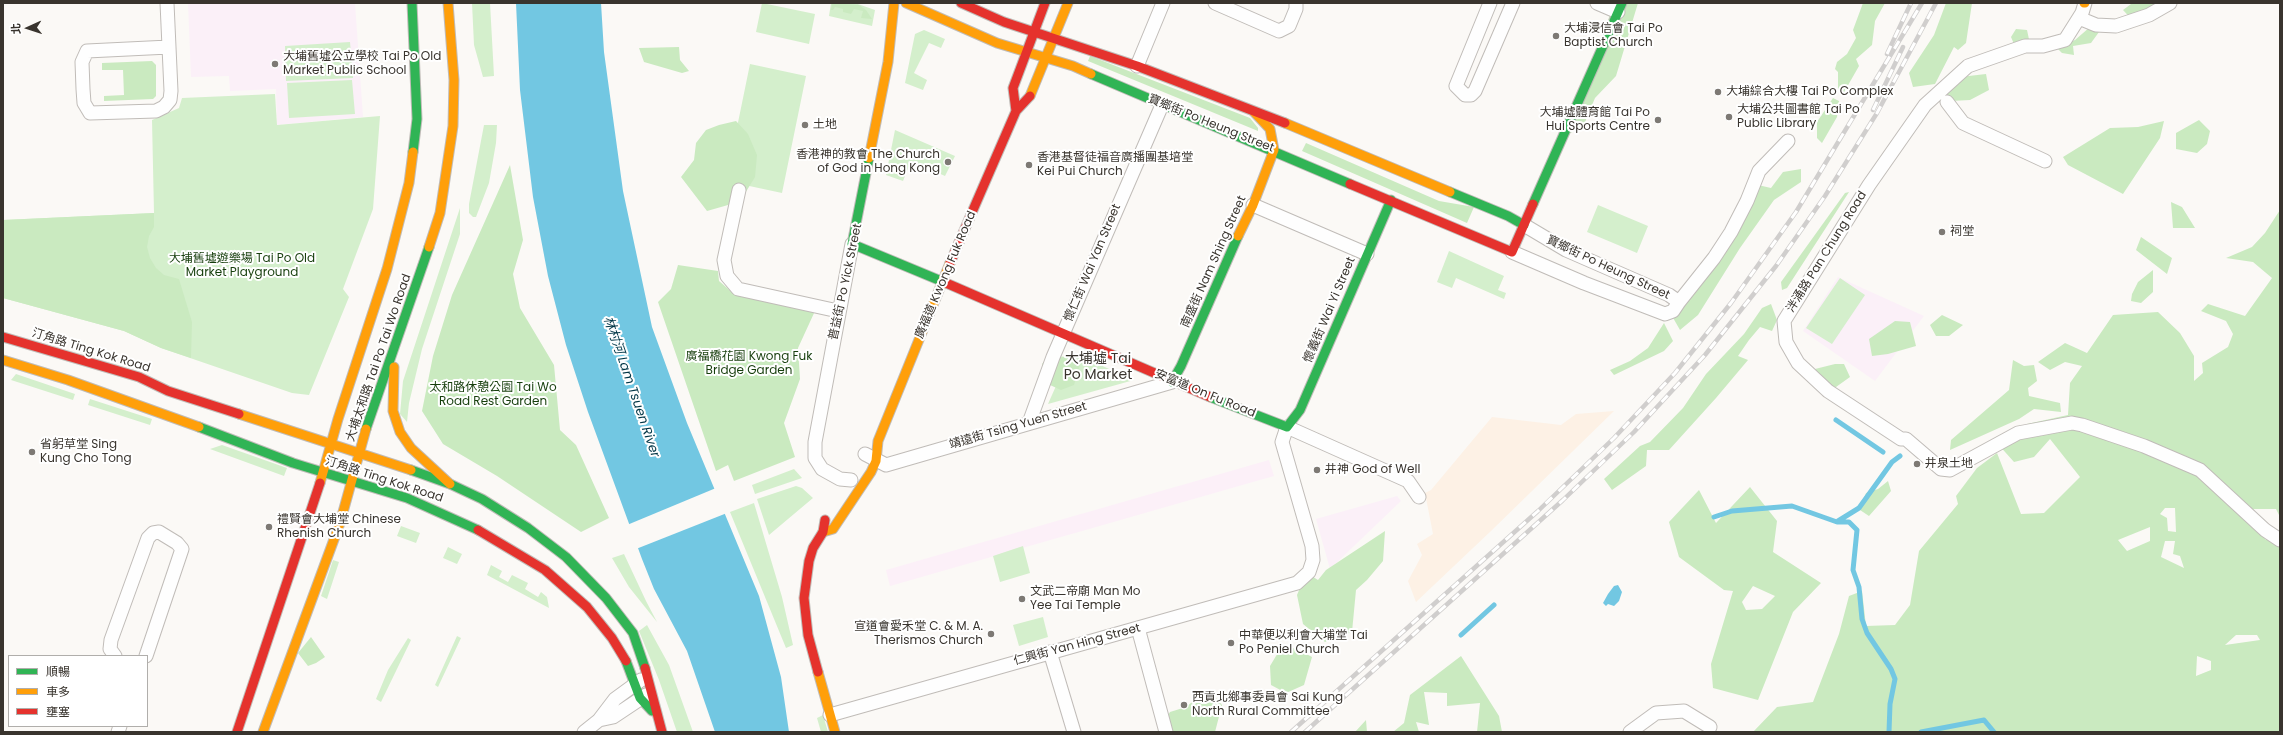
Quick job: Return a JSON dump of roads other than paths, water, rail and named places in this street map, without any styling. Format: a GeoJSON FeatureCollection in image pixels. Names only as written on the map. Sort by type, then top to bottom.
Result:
{"type":"FeatureCollection","features":[{"type":"Feature","properties":{"kind":"main road","name":"大埔太和路 Tai Po Tai Wo Road"},"geometry":{"type":"LineString","coordinates":[[237,732],[298,553],[330,445],[381,287],[409,183],[417,118],[412,3]]}},
{"type":"Feature","properties":{"kind":"main road","name":"大埔太和路 Tai Po Tai Wo Road"},"geometry":{"type":"LineString","coordinates":[[263,732],[288,660],[340,523],[373,406],[440,214],[453,126],[454,80],[448,3]]}},
{"type":"Feature","properties":{"kind":"main road","name":"普益街 Po Yick Street"},"geometry":{"type":"LineString","coordinates":[[852,244],[888,62],[894,3]]}},
{"type":"Feature","properties":{"kind":"main road","name":"寶鄉街 Po Heung Street"},"geometry":{"type":"LineString","coordinates":[[961,3],[1004,22],[1054,37],[1137,66],[1254,112],[1304,129],[1340,146],[1508,216],[1524,225]]}},
{"type":"Feature","properties":{"kind":"main road"},"geometry":{"type":"LineString","coordinates":[[1016,111],[1013,88],[1044,3]]}},
{"type":"Feature","properties":{"kind":"main road","name":"廣福道 Kwong Fuk Road"},"geometry":{"type":"LineString","coordinates":[[823,532],[833,529],[871,472],[868,459],[878,441],[942,281],[1016,111],[1032,94],[1068,3]]}},
{"type":"Feature","properties":{"kind":"main road","name":"寶鄉街 Po Heung Street"},"geometry":{"type":"LineString","coordinates":[[905,6],[997,43],[1073,66],[1512,252]]}},
{"type":"Feature","properties":{"kind":"main road"},"geometry":{"type":"LineString","coordinates":[[1512,252],[1620,8]]}},
{"type":"Feature","properties":{"kind":"main road","name":"普益街 Po Yick Street"},"geometry":{"type":"LineString","coordinates":[[888,62],[897,42],[902,24]]}},
{"type":"Feature","properties":{"kind":"main road"},"geometry":{"type":"LineString","coordinates":[[1254,112],[1270,129],[1274,150]]}},
{"type":"Feature","properties":{"kind":"main road","name":"南盛街 Nam Shing Street"},"geometry":{"type":"LineString","coordinates":[[1172,382],[1181,366],[1240,231],[1253,205],[1274,150]]}},
{"type":"Feature","properties":{"kind":"main road","name":"懷義街 Wai Yi Street"},"geometry":{"type":"LineString","coordinates":[[1287,427],[1300,410],[1391,200]]}},
{"type":"Feature","properties":{"kind":"main road","name":"安富道 On Fu Road"},"geometry":{"type":"LineString","coordinates":[[852,244],[942,281],[1172,382],[1287,427]]}},
{"type":"Feature","properties":{"kind":"main road","name":"汀角路 Ting Kok Road"},"geometry":{"type":"LineString","coordinates":[[3,337],[138,377],[168,391],[450,484],[482,499],[528,528],[566,557],[606,598],[626,624],[640,650],[647,675],[645,695]]}},
{"type":"Feature","properties":{"kind":"main road"},"geometry":{"type":"LineString","coordinates":[[396,342],[393,411],[397,426],[411,448],[450,484]]}},
{"type":"Feature","properties":{"kind":"main road","name":"汀角路 Ting Kok Road"},"geometry":{"type":"LineString","coordinates":[[3,360],[68,380],[322,472],[377,488],[450,515],[501,543],[544,570],[587,607],[612,638],[627,663],[635,684],[645,695],[657,716],[662,732]]}},
{"type":"Feature","properties":{"kind":"main road","name":"廣福道 Kwong Fuk Road"},"geometry":{"type":"LineString","coordinates":[[831,510],[824,521],[823,532],[813,548],[805,574],[804,598],[808,635],[835,732]]}},
{"type":"Feature","properties":{"kind":"street"},"geometry":{"type":"LineString","coordinates":[[167,3],[169,47],[171,91],[170,100],[164,107],[156,111],[90,113],[84,103],[82,62],[86,51],[169,47]]}},
{"type":"Feature","properties":{"kind":"street"},"geometry":{"type":"LineString","coordinates":[[1137,66],[1163,3]]}},
{"type":"Feature","properties":{"kind":"street"},"geometry":{"type":"LineString","coordinates":[[1215,3],[1279,30],[1289,26],[1296,9],[1296,3]]}},
{"type":"Feature","properties":{"kind":"street"},"geometry":{"type":"LineString","coordinates":[[1490,3],[1456,86],[1465,95],[1475,91],[1514,3]]}},
{"type":"Feature","properties":{"kind":"street"},"geometry":{"type":"LineString","coordinates":[[1597,3],[1620,8]]}},
{"type":"Feature","properties":{"kind":"street","name":"泮涌路 Pan Chung Road"},"geometry":{"type":"LineString","coordinates":[[2085,3],[2079,18],[2066,40],[2043,46],[2024,46],[1968,66],[1926,105],[1868,185],[1787,315],[1784,321],[1786,342],[1798,363],[1828,391],[1901,439],[1906,439],[1941,469],[1950,470],[2018,433],[2072,423],[2082,425],[2144,446],[2200,470],[2265,530],[2280,540]]}},
{"type":"Feature","properties":{"kind":"street"},"geometry":{"type":"LineString","coordinates":[[2079,18],[2096,25],[2116,26],[2149,15],[2170,3]]}},
{"type":"Feature","properties":{"kind":"street"},"geometry":{"type":"LineString","coordinates":[[1947,102],[1963,123],[2045,161]]}},
{"type":"Feature","properties":{"kind":"street","name":"懷仁街 Wai Yan Street"},"geometry":{"type":"LineString","coordinates":[[1030,423],[1063,334],[1162,105]]}},
{"type":"Feature","properties":{"kind":"street"},"geometry":{"type":"LineString","coordinates":[[1679,302],[1714,258],[1731,232],[1747,201],[1759,171],[1788,141]]}},
{"type":"Feature","properties":{"kind":"street"},"geometry":{"type":"LineString","coordinates":[[739,190],[724,260],[726,276],[738,289],[838,311]]}},
{"type":"Feature","properties":{"kind":"street"},"geometry":{"type":"LineString","coordinates":[[1253,205],[1367,254]]}},
{"type":"Feature","properties":{"kind":"street","name":"寶鄉街 Po Heung Street"},"geometry":{"type":"LineString","coordinates":[[1512,252],[1584,283],[1665,314],[1673,312],[1679,302],[1669,295],[1566,250],[1524,225]]}},
{"type":"Feature","properties":{"kind":"street","name":"普益街 Po Yick Street"},"geometry":{"type":"LineString","coordinates":[[850,482],[822,470],[815,458],[815,442],[838,311],[852,244]]}},
{"type":"Feature","properties":{"kind":"street","name":"靖遠街 Tsing Yuen Street"},"geometry":{"type":"LineString","coordinates":[[868,459],[886,465],[1172,382]]}},
{"type":"Feature","properties":{"kind":"street","name":"安富道 On Fu Road"},"geometry":{"type":"LineString","coordinates":[[1287,427],[1408,481],[1419,497]]}},
{"type":"Feature","properties":{"kind":"street","name":"仁興街 Yan Hing Street"},"geometry":{"type":"LineString","coordinates":[[830,714],[1297,583],[1308,572],[1313,560],[1312,546],[1282,442],[1287,427]]}},
{"type":"Feature","properties":{"kind":"street"},"geometry":{"type":"LineString","coordinates":[[114,655],[110,649],[111,640],[148,538],[153,533],[159,532],[177,543],[182,550],[146,655]]}},
{"type":"Feature","properties":{"kind":"street"},"geometry":{"type":"LineString","coordinates":[[1138,628],[1166,732]]}},
{"type":"Feature","properties":{"kind":"street"},"geometry":{"type":"LineString","coordinates":[[1050,652],[1074,732]]}},
{"type":"Feature","properties":{"kind":"street"},"geometry":{"type":"LineString","coordinates":[[584,732],[599,720],[611,703],[647,675]]}},
{"type":"Feature","properties":{"kind":"street"},"geometry":{"type":"LineString","coordinates":[[599,720],[612,717],[645,695]]}},
{"type":"Feature","properties":{"kind":"street"},"geometry":{"type":"LineString","coordinates":[[1630,732],[1656,714],[1684,711],[1710,727]]}},
{"type":"Feature","properties":{"kind":"water","name":"林村河 Lam Tsuen River"},"geometry":{"type":"Polygon","coordinates":[[[516,3],[601,3],[604,52],[623,191],[652,327],[687,423],[759,596],[781,677],[789,732],[715,732],[687,651],[654,589],[642,559],[588,412],[566,345],[548,276],[533,197],[520,90],[516,3]]]}},
{"type":"Feature","properties":{"kind":"water"},"geometry":{"type":"Polygon","coordinates":[[[1618,585],[1622,592],[1619,601],[1614,606],[1608,604],[1606,606],[1603,603],[1608,594],[1614,586],[1618,585]]]}},
{"type":"Feature","properties":{"kind":"waterway"},"geometry":{"type":"LineString","coordinates":[[1836,420],[1883,452]]}},
{"type":"Feature","properties":{"kind":"waterway"},"geometry":{"type":"LineString","coordinates":[[1838,521],[1859,508],[1892,462],[1900,456]]}},
{"type":"Feature","properties":{"kind":"waterway"},"geometry":{"type":"LineString","coordinates":[[1714,517],[1732,511],[1792,506],[1837,522],[1849,522],[1857,530],[1853,570],[1859,587],[1862,619],[1867,633],[1891,669],[1895,679],[1890,704],[1889,732]]}},
{"type":"Feature","properties":{"kind":"waterway"},"geometry":{"type":"LineString","coordinates":[[1461,635],[1494,605]]}},
{"type":"Feature","properties":{"kind":"waterway"},"geometry":{"type":"LineString","coordinates":[[1921,732],[1984,720],[1994,732]]}},
{"type":"Feature","properties":{"kind":"railway"},"geometry":{"type":"LineString","coordinates":[[1887,54],[1911,3]]}},
{"type":"Feature","properties":{"kind":"railway"},"geometry":{"type":"LineString","coordinates":[[1291,732],[1538,511],[1614,438],[1675,373],[1731,303],[1796,212],[1922,3]]}},
{"type":"Feature","properties":{"kind":"railway"},"geometry":{"type":"LineString","coordinates":[[1305,732],[1563,500],[1634,432],[1705,355],[1776,266],[1825,196],[1877,113],[1936,3]]}},
{"type":"Feature","properties":{"kind":"railway"},"geometry":{"type":"LineString","coordinates":[[1873,110],[1903,47]]}},
{"type":"Feature","properties":{"kind":"place","name":"大埔浸信會 Tai Po Baptist Church"},"geometry":{"type":"Point","coordinates":[1556,36]}},
{"type":"Feature","properties":{"kind":"place","name":"大埔舊墟公立學校 Tai Po Old Market Public School"},"geometry":{"type":"Point","coordinates":[275,64]}},
{"type":"Feature","properties":{"kind":"place","name":"大埔綜合大樓 Tai Po Complex"},"geometry":{"type":"Point","coordinates":[1718,92]}},
{"type":"Feature","properties":{"kind":"place","name":"大埔公共圖書館 Tai Po Public Library"},"geometry":{"type":"Point","coordinates":[1729,117]}},
{"type":"Feature","properties":{"kind":"place","name":"大埔墟體育館 Tai Po Hui Sports Centre"},"geometry":{"type":"Point","coordinates":[1658,120]}},
{"type":"Feature","properties":{"kind":"place","name":"土地"},"geometry":{"type":"Point","coordinates":[805,125]}},
{"type":"Feature","properties":{"kind":"place","name":"香港神的教會 The Church of God in Hong Kong"},"geometry":{"type":"Point","coordinates":[948,162]}},
{"type":"Feature","properties":{"kind":"place","name":"香港基督徒福音廣播團基培堂 Kei Pui Church"},"geometry":{"type":"Point","coordinates":[1029,165]}},
{"type":"Feature","properties":{"kind":"place","name":"祠堂"},"geometry":{"type":"Point","coordinates":[1942,232]}},
{"type":"Feature","properties":{"kind":"place","name":"省躬草堂 Sing Kung Cho Tong"},"geometry":{"type":"Point","coordinates":[32,452]}},
{"type":"Feature","properties":{"kind":"place","name":"井泉土地"},"geometry":{"type":"Point","coordinates":[1917,464]}},
{"type":"Feature","properties":{"kind":"place","name":"井神 God of Well"},"geometry":{"type":"Point","coordinates":[1317,470]}},
{"type":"Feature","properties":{"kind":"place","name":"禮賢會大埔堂 Chinese Rhenish Church"},"geometry":{"type":"Point","coordinates":[269,527]}},
{"type":"Feature","properties":{"kind":"place","name":"文武二帝廟 Man Mo Yee Tai Temple"},"geometry":{"type":"Point","coordinates":[1022,599]}},
{"type":"Feature","properties":{"kind":"place","name":"宣道會愛禾堂 C. & M. A. Therismos Church"},"geometry":{"type":"Point","coordinates":[991,634]}},
{"type":"Feature","properties":{"kind":"place","name":"中華便以利會大埔堂 Tai Po Peniel Church"},"geometry":{"type":"Point","coordinates":[1231,643]}},
{"type":"Feature","properties":{"kind":"place","name":"西貢北鄉事委員會 Sai Kung North Rural Committee"},"geometry":{"type":"Point","coordinates":[1184,705]}},
{"type":"Feature","properties":{"kind":"district","name":"大埔墟 Tai Po Market"},"geometry":{"type":"Point","coordinates":[1098,368]}},
{"type":"Feature","properties":{"kind":"park label","name":"大埔舊墟遊樂場 Tai Po Old Market Playground"},"geometry":{"type":"Point","coordinates":[242,266]}},
{"type":"Feature","properties":{"kind":"park label","name":"廣福橋花園 Kwong Fuk Bridge Garden"},"geometry":{"type":"Point","coordinates":[749,364]}},
{"type":"Feature","properties":{"kind":"park label","name":"太和路休憩公園 Tai Wo Road Rest Garden"},"geometry":{"type":"Point","coordinates":[493,395]}}]}
